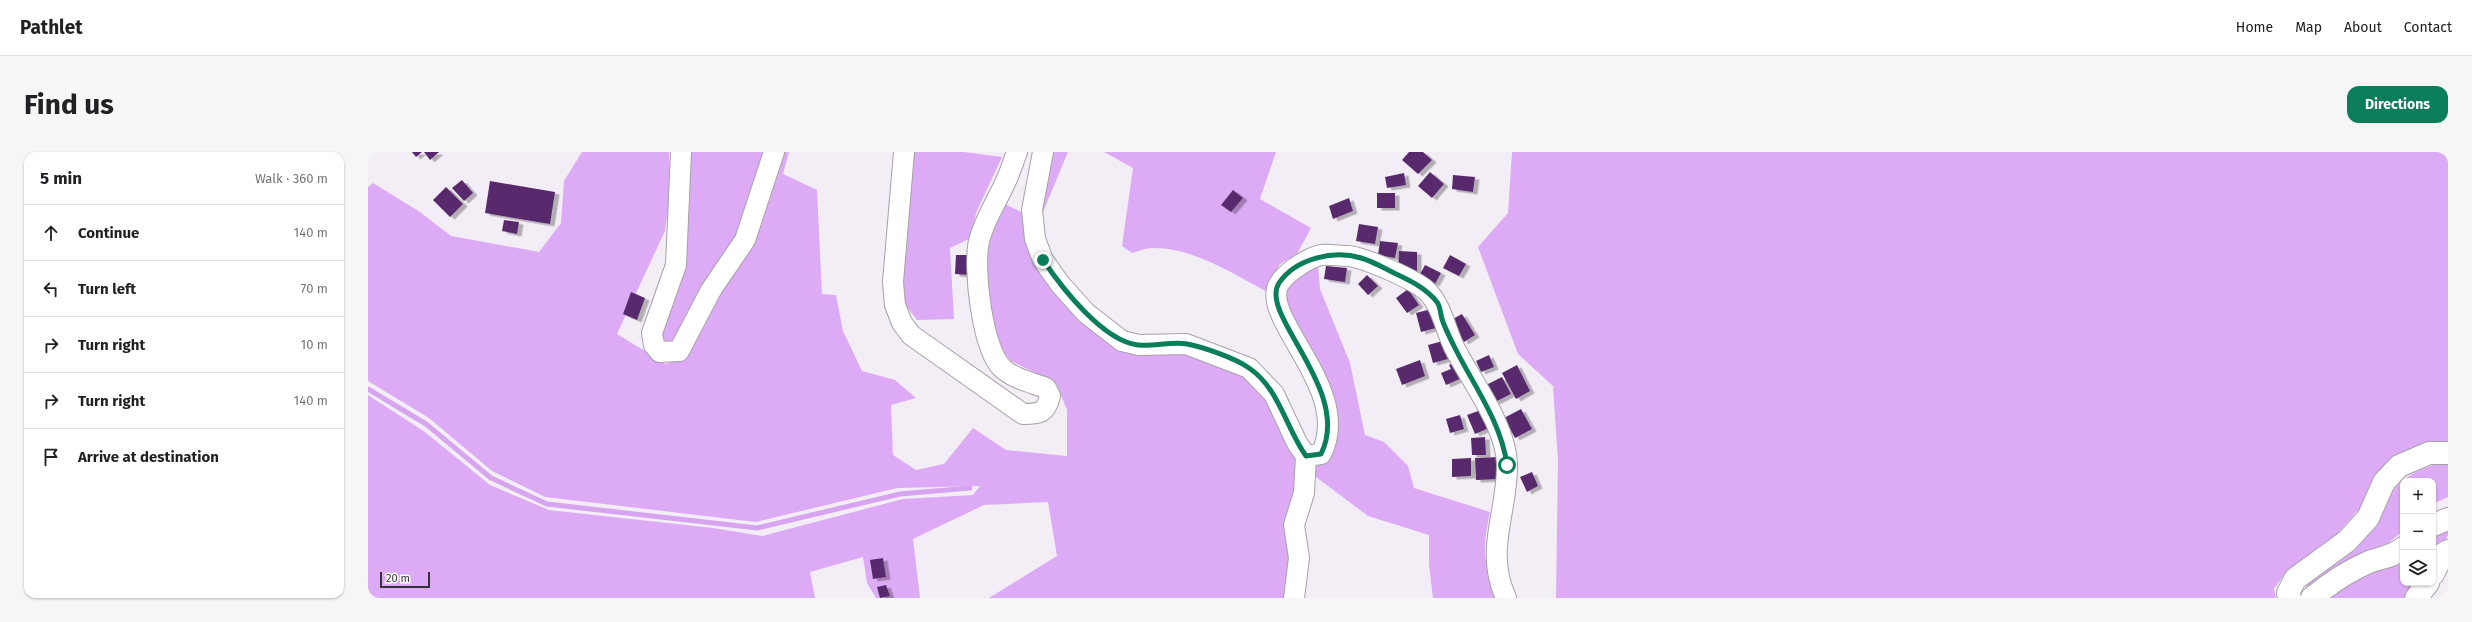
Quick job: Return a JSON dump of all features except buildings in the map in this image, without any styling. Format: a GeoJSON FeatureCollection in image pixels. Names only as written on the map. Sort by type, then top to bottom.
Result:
{"type":"FeatureCollection","features":[{"type":"Feature","properties":{"kind":"main road"},"geometry":{"type":"LineString","coordinates":[[2290,598],[2288,593],[2295,579],[2347,541],[2368,518],[2384,482],[2400,466],[2429,453],[2448,453]]}},
{"type":"Feature","properties":{"kind":"main road"},"geometry":{"type":"LineString","coordinates":[[2436,523],[2448,519]]}},
{"type":"Feature","properties":{"kind":"main road"},"geometry":{"type":"LineString","coordinates":[[2312,598],[2333,581],[2370,562],[2394,556],[2401,550]]}},
{"type":"Feature","properties":{"kind":"main road"},"geometry":{"type":"LineString","coordinates":[[2436,568],[2443,554],[2448,551]]}},
{"type":"Feature","properties":{"kind":"main road"},"geometry":{"type":"LineString","coordinates":[[2416,598],[2426,586]]}},
{"type":"Feature","properties":{"kind":"street"},"geometry":{"type":"LineString","coordinates":[[681,152],[676,265],[652,333],[654,345],[660,352],[679,351],[711,290],[745,240],[774,152]]}},
{"type":"Feature","properties":{"kind":"street"},"geometry":{"type":"LineString","coordinates":[[904,152],[893,282],[895,305],[902,323],[911,335],[1023,414],[1039,414],[1048,408],[1050,396],[1046,388],[1018,379],[1001,367],[987,335],[980,306],[977,271],[979,242],[989,212],[1005,184],[1017,152]]}},
{"type":"Feature","properties":{"kind":"street"},"geometry":{"type":"LineString","coordinates":[[1043,152],[1032,210],[1035,239],[1043,260],[1060,284],[1086,313],[1122,341],[1139,345],[1186,344],[1249,368],[1274,394],[1297,443],[1306,456],[1304,493],[1294,525],[1299,558],[1294,598]]}},
{"type":"Feature","properties":{"kind":"street"},"geometry":{"type":"LineString","coordinates":[[1306,456],[1321,454],[1327,442],[1324,396],[1312,368],[1283,321],[1276,297],[1279,284],[1290,272],[1321,256],[1361,257],[1426,290],[1438,303],[1442,321],[1454,347],[1498,430],[1504,446],[1507,465],[1495,560],[1498,583],[1506,598]]}},
{"type":"Feature","properties":{"kind":"shaded area"},"geometry":{"type":"Polygon","coordinates":[[[582,152],[669,152],[670,194],[665,231],[617,334],[666,364],[685,357],[781,152],[789,152],[783,174],[817,190],[822,294],[836,295],[843,331],[862,371],[895,380],[916,398],[891,405],[893,455],[916,470],[944,464],[973,428],[1006,450],[1067,456],[1067,410],[1056,383],[1011,361],[995,342],[981,253],[1001,202],[1027,215],[1093,329],[1195,353],[1253,381],[1270,402],[1304,471],[1290,598],[989,598],[1057,556],[1048,502],[984,505],[913,539],[920,598],[876,598],[867,583],[863,557],[810,572],[815,598],[368,598],[368,395],[425,432],[490,485],[549,510],[713,528],[762,536],[903,499],[973,495],[980,486],[897,488],[756,522],[545,497],[492,471],[429,418],[368,381],[368,187],[373,183],[420,212],[451,236],[539,252],[561,223],[564,181],[582,152]]]}},
{"type":"Feature","properties":{"kind":"shaded area"},"geometry":{"type":"Polygon","coordinates":[[[688,152],[768,152],[739,236],[674,346],[658,340],[688,152]]]}},
{"type":"Feature","properties":{"kind":"shaded area"},"geometry":{"type":"Polygon","coordinates":[[[910,152],[964,152],[1002,157],[976,213],[971,238],[950,248],[954,319],[917,320],[900,298],[910,152]]]}},
{"type":"Feature","properties":{"kind":"shaded area"},"geometry":{"type":"Polygon","coordinates":[[[1052,152],[1068,152],[1041,217],[1048,163],[1052,152]]]}},
{"type":"Feature","properties":{"kind":"shaded area"},"geometry":{"type":"Polygon","coordinates":[[[1104,152],[1276,152],[1260,199],[1311,228],[1297,254],[1280,264],[1273,276],[1269,293],[1228,270],[1184,252],[1153,248],[1132,253],[1122,246],[1133,168],[1104,152]]]}},
{"type":"Feature","properties":{"kind":"shaded area"},"geometry":{"type":"Polygon","coordinates":[[[1512,152],[2448,152],[2448,444],[2362,506],[2327,545],[2284,575],[2274,589],[2276,598],[1556,598],[1558,461],[1553,386],[1518,354],[1478,247],[1508,213],[1512,152]]]}},
{"type":"Feature","properties":{"kind":"shaded area"},"geometry":{"type":"Polygon","coordinates":[[[1318,265],[1320,289],[1350,363],[1365,435],[1384,442],[1408,466],[1414,488],[1490,512],[1485,556],[1490,575],[1500,598],[1433,598],[1429,565],[1429,535],[1368,516],[1312,474],[1312,460],[1332,444],[1289,315],[1284,284],[1318,265]]]}},
{"type":"Feature","properties":{"kind":"shaded area"},"geometry":{"type":"Polygon","coordinates":[[[2448,461],[2448,497],[2436,503],[2436,478],[2406,478],[2429,466],[2448,461]]]}},
{"type":"Feature","properties":{"kind":"shaded area"},"geometry":{"type":"Polygon","coordinates":[[[2400,483],[2400,533],[2377,552],[2313,591],[2306,586],[2309,575],[2352,548],[2374,529],[2386,501],[2400,483]]]}},
{"type":"Feature","properties":{"kind":"shaded area"},"geometry":{"type":"Polygon","coordinates":[[[2448,524],[2448,535],[2436,559],[2436,550],[2436,530],[2448,524]]]}},
{"type":"Feature","properties":{"kind":"shaded area"},"geometry":{"type":"Polygon","coordinates":[[[2400,565],[2400,586],[2421,586],[2411,598],[2320,598],[2372,568],[2400,565]]]}},
{"type":"Feature","properties":{"kind":"waterway"},"geometry":{"type":"LineString","coordinates":[[368,389],[426,424],[491,478],[547,504],[757,528],[900,494],[970,488]]}},
{"type":"Feature","properties":{"kind":"route"},"geometry":{"type":"LineString","coordinates":[[1043,260],[1060,284],[1086,313],[1122,341],[1139,345],[1186,344],[1216,353],[1249,368],[1274,394],[1297,443],[1306,456],[1321,454],[1327,442],[1324,396],[1312,368],[1283,321],[1276,297],[1279,284],[1290,272],[1321,256],[1361,257],[1426,290],[1438,303],[1442,321],[1454,347],[1480,393],[1498,430],[1504,446],[1507,465]]}}]}
